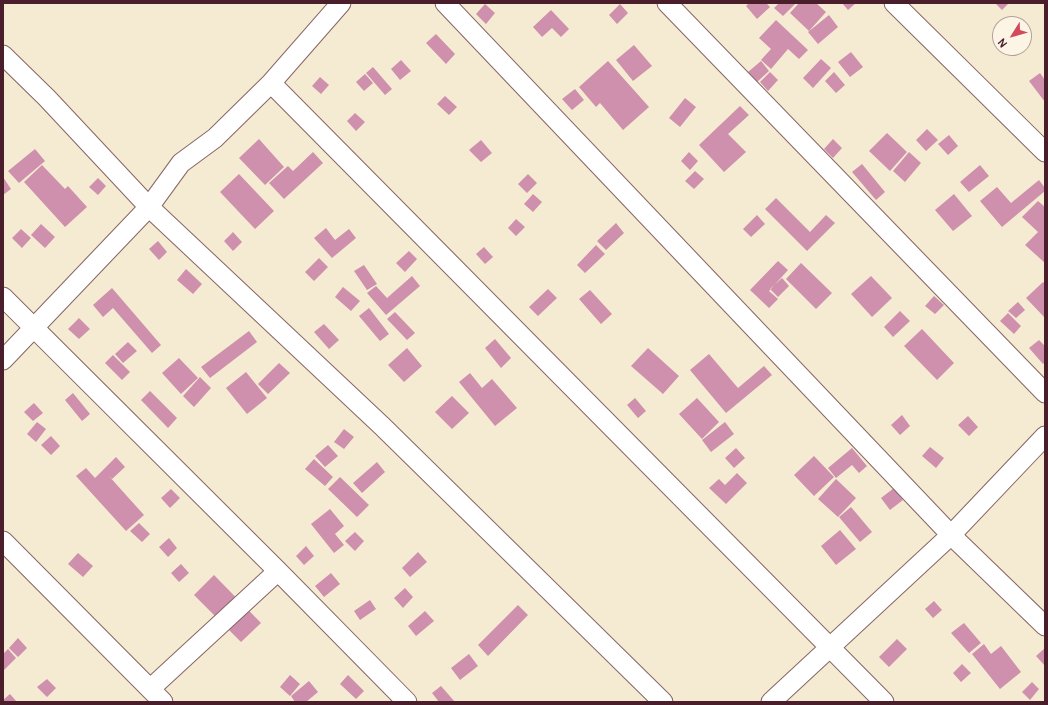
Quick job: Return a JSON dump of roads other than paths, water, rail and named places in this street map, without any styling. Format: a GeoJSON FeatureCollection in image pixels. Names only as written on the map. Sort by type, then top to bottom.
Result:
{"type":"FeatureCollection","features":[{"type":"Feature","properties":{"kind":"street"},"geometry":{"type":"LineString","coordinates":[[3,360],[149,207],[181,163],[214,138],[271,83],[341,3]]}},
{"type":"Feature","properties":{"kind":"street"},"geometry":{"type":"LineString","coordinates":[[445,3],[951,535],[1045,626]]}},
{"type":"Feature","properties":{"kind":"street"},"geometry":{"type":"LineString","coordinates":[[667,3],[1045,393]]}},
{"type":"Feature","properties":{"kind":"street"},"geometry":{"type":"LineString","coordinates":[[894,3],[1045,152]]}},
{"type":"Feature","properties":{"kind":"street"},"geometry":{"type":"LineString","coordinates":[[3,55],[47,98],[149,207],[382,426],[663,702]]}},
{"type":"Feature","properties":{"kind":"street"},"geometry":{"type":"LineString","coordinates":[[271,83],[884,702]]}},
{"type":"Feature","properties":{"kind":"street"},"geometry":{"type":"LineString","coordinates":[[3,297],[33,329],[278,571],[407,702]]}},
{"type":"Feature","properties":{"kind":"street"},"geometry":{"type":"LineString","coordinates":[[771,702],[951,535],[1045,436]]}},
{"type":"Feature","properties":{"kind":"street"},"geometry":{"type":"LineString","coordinates":[[3,541],[163,702]]}},
{"type":"Feature","properties":{"kind":"street"},"geometry":{"type":"LineString","coordinates":[[150,689],[278,571]]}}]}
